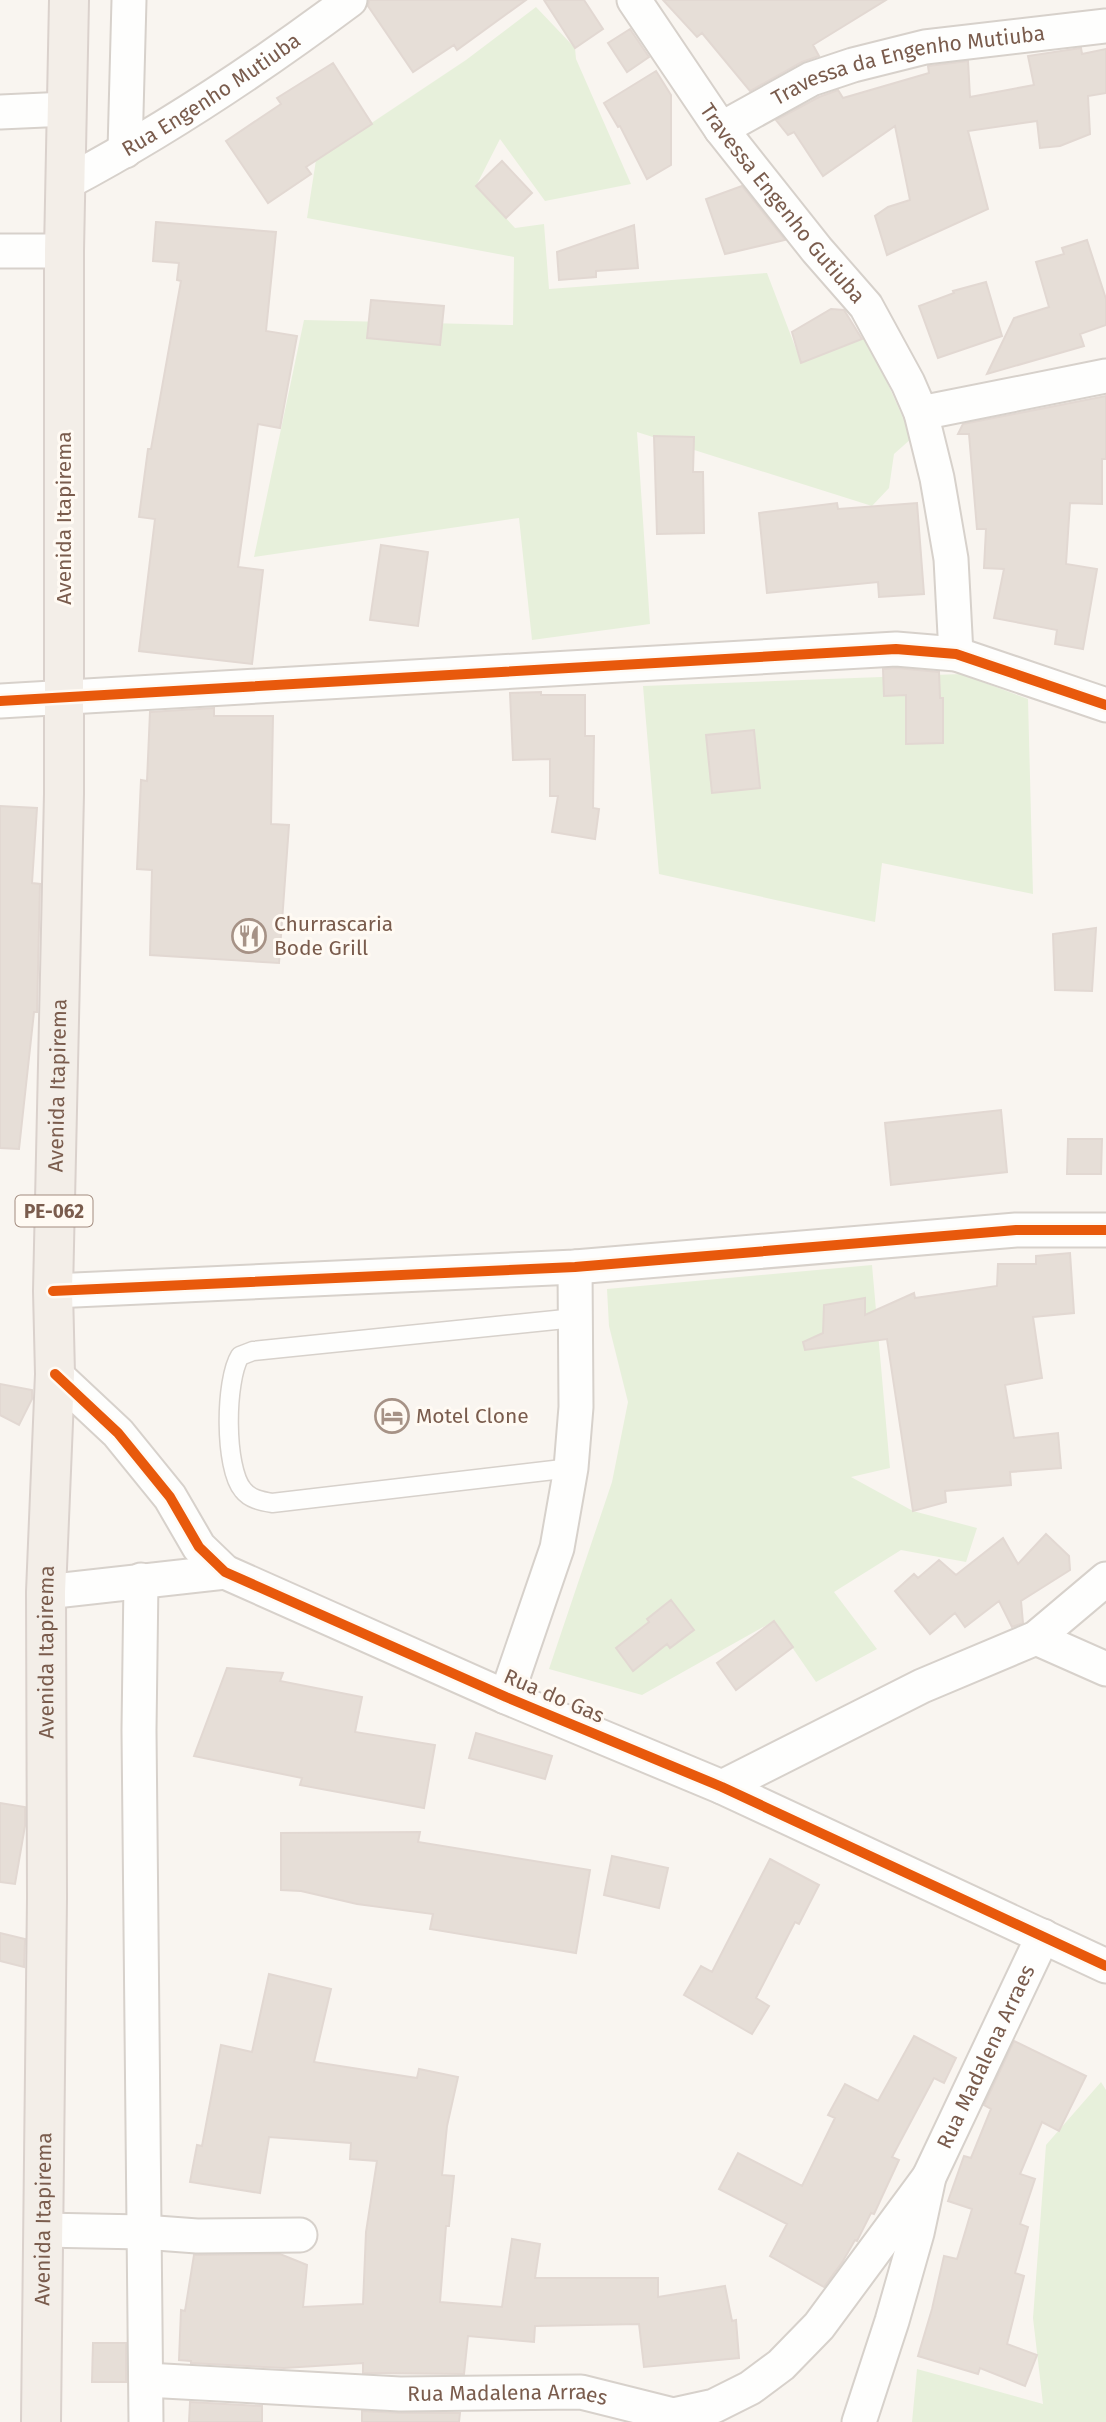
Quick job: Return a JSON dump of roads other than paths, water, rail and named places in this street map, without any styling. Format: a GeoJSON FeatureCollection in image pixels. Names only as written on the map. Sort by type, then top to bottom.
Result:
{"type":"FeatureCollection","features":[{"type":"Feature","properties":{"kind":"main road","name":"Avenida Itapirema"},"geometry":{"type":"LineString","coordinates":[[41,2422],[47,1898],[46,1592],[55,1374],[53,1291],[64,794],[64,251],[69,0]]}},
{"type":"Feature","properties":{"kind":"street"},"geometry":{"type":"LineString","coordinates":[[125,151],[129,0]]}},
{"type":"Feature","properties":{"kind":"street","name":"Rua Engenho Mutiuba"},"geometry":{"type":"LineString","coordinates":[[66,183],[125,151],[238,81],[350,0]]}},
{"type":"Feature","properties":{"kind":"street","name":"Travessa Engenho Gutiuba"},"geometry":{"type":"LineString","coordinates":[[634,0],[721,129],[817,250],[866,306],[893,353],[921,413],[937,478],[951,559],[956,654]]}},
{"type":"Feature","properties":{"kind":"street","name":"Travessa da Engenho Mutiuba"},"geometry":{"type":"LineString","coordinates":[[721,129],[811,79],[853,65],[925,47],[1106,26]]}},
{"type":"Feature","properties":{"kind":"street"},"geometry":{"type":"LineString","coordinates":[[0,112],[67,110]]}},
{"type":"Feature","properties":{"kind":"street"},"geometry":{"type":"LineString","coordinates":[[0,251],[64,251]]}},
{"type":"Feature","properties":{"kind":"street"},"geometry":{"type":"LineString","coordinates":[[921,413],[1106,376]]}},
{"type":"Feature","properties":{"kind":"street"},"geometry":{"type":"LineString","coordinates":[[0,701],[896,649],[956,654],[1106,705]]}},
{"type":"Feature","properties":{"kind":"street"},"geometry":{"type":"LineString","coordinates":[[53,1291],[575,1267],[1016,1230],[1106,1230]]}},
{"type":"Feature","properties":{"kind":"street"},"geometry":{"type":"LineString","coordinates":[[506,1697],[557,1548],[571,1468],[576,1408],[575,1267]]}},
{"type":"Feature","properties":{"kind":"street","name":"Rua do Gas"},"geometry":{"type":"LineString","coordinates":[[55,1374],[118,1433],[170,1497],[199,1547],[225,1572],[506,1697],[722,1787],[1106,1966]]}},
{"type":"Feature","properties":{"kind":"street","name":"Rua do Gas"},"geometry":{"type":"LineString","coordinates":[[46,1592],[225,1572]]}},
{"type":"Feature","properties":{"kind":"street"},"geometry":{"type":"LineString","coordinates":[[722,1787],[922,1686],[1036,1638],[1106,1579]]}},
{"type":"Feature","properties":{"kind":"street"},"geometry":{"type":"LineString","coordinates":[[141,1580],[139,1730],[146,2422]]}},
{"type":"Feature","properties":{"kind":"street"},"geometry":{"type":"LineString","coordinates":[[1036,1638],[1106,1669]]}},
{"type":"Feature","properties":{"kind":"street","name":"Rua Madalena Arraes"},"geometry":{"type":"LineString","coordinates":[[146,2380],[400,2394],[581,2392],[673,2415],[714,2406],[750,2388],[781,2365],[818,2326],[929,2177],[1042,1936]]}},
{"type":"Feature","properties":{"kind":"street","name":"Rua Madalena Arraes"},"geometry":{"type":"LineString","coordinates":[[859,2422],[896,2309],[929,2177]]}},
{"type":"Feature","properties":{"kind":"street"},"geometry":{"type":"LineString","coordinates":[[42,2230],[197,2236],[299,2235]]}},
{"type":"Feature","properties":{"kind":"lane"},"geometry":{"type":"LineString","coordinates":[[571,1468],[272,1503],[260,1501],[243,1490],[235,1477],[230,1458],[230,1379],[240,1356],[253,1351],[575,1318]]}},
{"type":"Feature","properties":{"kind":"place","name":"Churrascaria Bode Grill"},"geometry":{"type":"Point","coordinates":[249,936]}},
{"type":"Feature","properties":{"kind":"place","name":"Motel Clone"},"geometry":{"type":"Point","coordinates":[392,1416]}}]}
